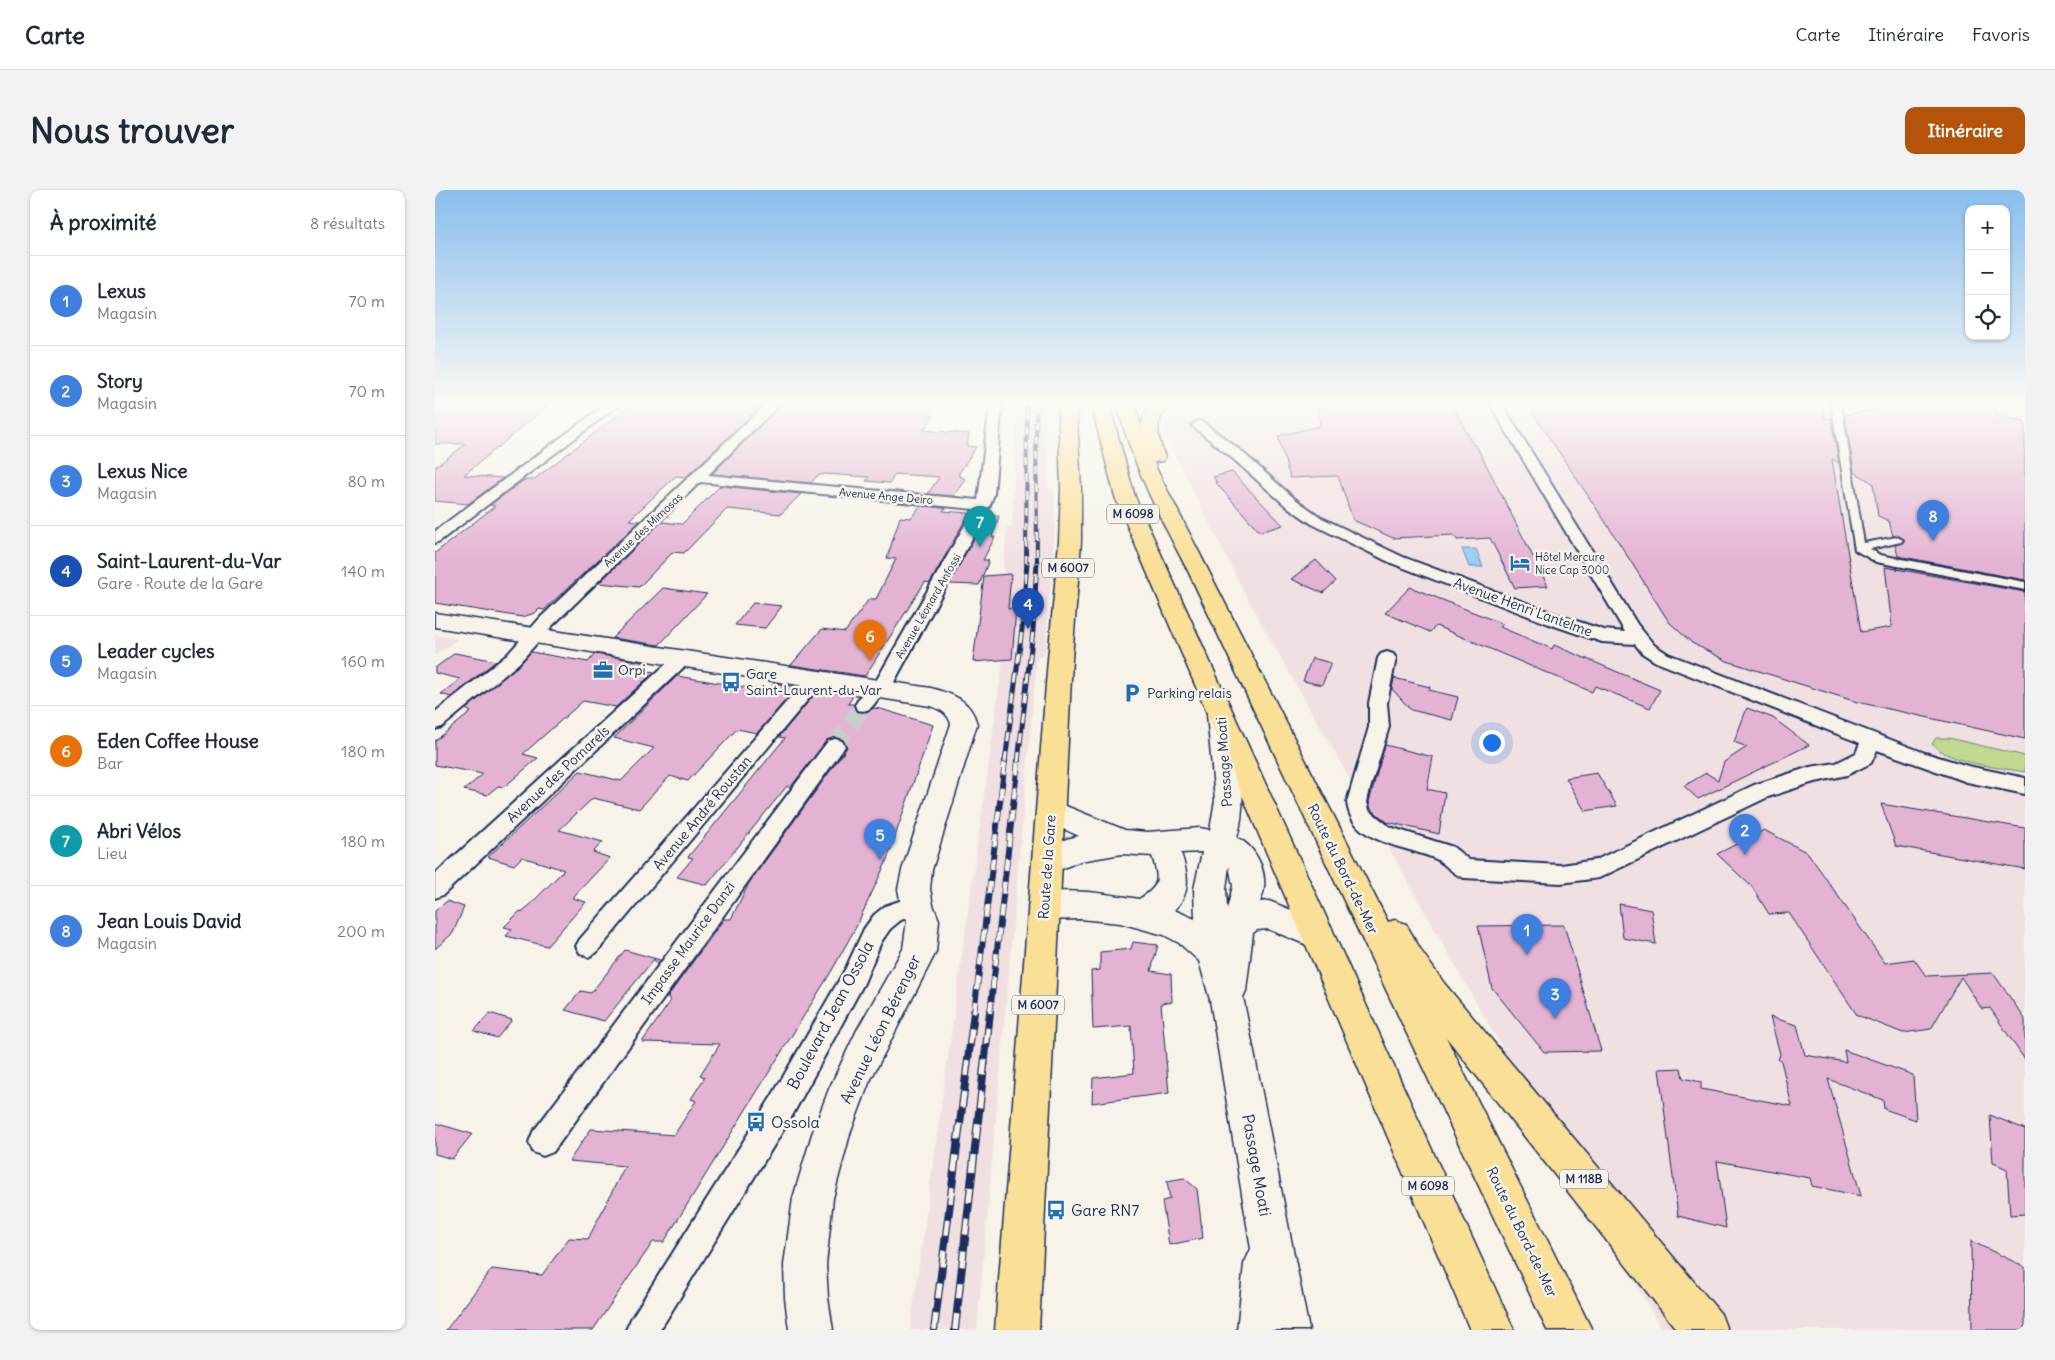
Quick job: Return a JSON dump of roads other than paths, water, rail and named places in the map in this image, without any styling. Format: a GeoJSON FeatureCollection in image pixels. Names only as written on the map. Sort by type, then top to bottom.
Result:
{"type":"FeatureCollection","features":[{"type":"Feature","properties":{"kind":"main road","name":"Route de la Gare"},"geometry":{"type":"LineString","coordinates":[[1017,1330],[1044,906],[1070,542],[1070,457]]}},
{"type":"Feature","properties":{"kind":"main road","name":"M 6098"},"geometry":{"type":"LineString","coordinates":[[1115,457],[1125,497],[1491,1330]]}},
{"type":"Feature","properties":{"kind":"main road","name":"Route du Bord-de-Mer"},"geometry":{"type":"LineString","coordinates":[[1143,457],[1155,489],[1200,573],[1313,808],[1570,1330]]}},
{"type":"Feature","properties":{"kind":"main road"},"geometry":{"type":"LineString","coordinates":[[1156,457],[1200,573]]}},
{"type":"Feature","properties":{"kind":"main road"},"geometry":{"type":"LineString","coordinates":[[435,620],[815,680],[873,694],[944,700],[958,709],[963,716],[964,724],[917,870],[914,889],[917,905]]}},
{"type":"Feature","properties":{"kind":"main road","name":"Passage Moati"},"geometry":{"type":"LineString","coordinates":[[1220,710],[1229,800],[1227,822],[1219,843],[1210,889],[1213,953],[1227,1000],[1287,1330]]}},
{"type":"Feature","properties":{"kind":"main road","name":"M 118B"},"geometry":{"type":"LineString","coordinates":[[1313,808],[1342,841],[1410,963],[1432,994],[1605,1204],[1705,1330]]}},
{"type":"Feature","properties":{"kind":"main road","name":"Passage Moati"},"geometry":{"type":"LineString","coordinates":[[1051,811],[1122,842]]}},
{"type":"Feature","properties":{"kind":"main road","name":"Passage Moati"},"geometry":{"type":"LineString","coordinates":[[1047,862],[1075,849],[1122,842],[1163,844],[1200,840],[1219,843],[1239,855],[1249,875],[1247,900],[1237,926],[1227,1000]]}},
{"type":"Feature","properties":{"kind":"main road"},"geometry":{"type":"LineString","coordinates":[[1143,913],[1160,904],[1171,892],[1174,884],[1163,844]]}},
{"type":"Feature","properties":{"kind":"main road","name":"Avenue Léon Bérenger"},"geometry":{"type":"LineString","coordinates":[[811,1330],[806,1307],[805,1274],[811,1218],[819,1176],[835,1121],[855,1071],[919,952],[923,920],[917,905]]}},
{"type":"Feature","properties":{"kind":"main road"},"geometry":{"type":"LineString","coordinates":[[1044,906],[1070,905],[1143,913],[1166,920],[1189,933],[1213,953]]}},
{"type":"Feature","properties":{"kind":"main road"},"geometry":{"type":"LineString","coordinates":[[1237,926],[1251,917],[1269,915],[1319,936]]}},
{"type":"Feature","properties":{"kind":"main road"},"geometry":{"type":"LineString","coordinates":[[1259,1330],[1268,1227]]}},
{"type":"Feature","properties":{"kind":"street"},"geometry":{"type":"LineString","coordinates":[[435,538],[543,457]]}},
{"type":"Feature","properties":{"kind":"street","name":"Avenue des Mimosas"},"geometry":{"type":"LineString","coordinates":[[435,722],[513,659],[547,621],[720,457]]}},
{"type":"Feature","properties":{"kind":"street","name":"Avenue Léonard Anfossi"},"geometry":{"type":"LineString","coordinates":[[873,694],[983,505],[987,494],[991,457]]}},
{"type":"Feature","properties":{"kind":"street","name":"Avenue Henri Lantelme"},"geometry":{"type":"LineString","coordinates":[[1240,457],[1290,502],[1317,522],[1397,560],[1602,636],[1639,639]]}},
{"type":"Feature","properties":{"kind":"street"},"geometry":{"type":"LineString","coordinates":[[1528,457],[1629,627],[1648,649],[1662,658],[1871,740],[1967,774],[2025,786]]}},
{"type":"Feature","properties":{"kind":"street"},"geometry":{"type":"LineString","coordinates":[[1844,457],[1859,548]]}},
{"type":"Feature","properties":{"kind":"street","name":"Avenue Ange Deiro"},"geometry":{"type":"LineString","coordinates":[[699,478],[983,505]]}},
{"type":"Feature","properties":{"kind":"street"},"geometry":{"type":"LineString","coordinates":[[1859,548],[1897,540]]}},
{"type":"Feature","properties":{"kind":"street"},"geometry":{"type":"LineString","coordinates":[[1859,548],[1876,558],[2025,586]]}},
{"type":"Feature","properties":{"kind":"street"},"geometry":{"type":"LineString","coordinates":[[1387,658],[1378,703],[1379,726],[1360,789],[1357,802],[1358,810],[1362,818],[1383,833],[1445,853],[1464,869],[1561,874],[1599,870],[1761,792],[1810,775],[1841,770],[1864,758],[1871,740]]}},
{"type":"Feature","properties":{"kind":"street","name":"Avenue des Pomarels"},"geometry":{"type":"LineString","coordinates":[[435,888],[681,660]]}},
{"type":"Feature","properties":{"kind":"street","name":"Avenue André Roustan"},"geometry":{"type":"LineString","coordinates":[[588,946],[815,680]]}},
{"type":"Feature","properties":{"kind":"street","name":"Impasse Maurice Danzi"},"geometry":{"type":"LineString","coordinates":[[543,1142],[835,746]]}},
{"type":"Feature","properties":{"kind":"street","name":"Boulevard Jean Ossola"},"geometry":{"type":"LineString","coordinates":[[642,1330],[782,1106],[855,975],[872,936],[882,922],[893,913],[917,905]]}},
{"type":"Feature","properties":{"kind":"water"},"geometry":{"type":"Polygon","coordinates":[[[1462,549],[1476,549],[1483,567],[1469,567],[1462,549]]]}},
{"type":"Feature","properties":{"kind":"tunnel"},"geometry":{"type":"LineString","coordinates":[[835,746],[864,705]]}},
{"type":"Feature","properties":{"kind":"railway"},"geometry":{"type":"LineString","coordinates":[[1026,563],[1027,457]]}},
{"type":"Feature","properties":{"kind":"railway"},"geometry":{"type":"LineString","coordinates":[[1036,457],[1037,562]]}},
{"type":"Feature","properties":{"kind":"railway"},"geometry":{"type":"LineString","coordinates":[[1005,762],[1022,629],[1027,562]]}},
{"type":"Feature","properties":{"kind":"railway"},"geometry":{"type":"LineString","coordinates":[[1018,762],[1033,630],[1037,562]]}},
{"type":"Feature","properties":{"kind":"railway"},"geometry":{"type":"LineString","coordinates":[[974,1013],[1005,761]]}},
{"type":"Feature","properties":{"kind":"railway"},"geometry":{"type":"LineString","coordinates":[[990,1013],[1018,761]]}},
{"type":"Feature","properties":{"kind":"railway"},"geometry":{"type":"LineString","coordinates":[[934,1330],[974,1012]]}},
{"type":"Feature","properties":{"kind":"railway"},"geometry":{"type":"LineString","coordinates":[[955,1330],[990,1012]]}},
{"type":"Feature","properties":{"kind":"place","name":"Jean Louis David"},"geometry":{"type":"Point","coordinates":[1933,541]}},
{"type":"Feature","properties":{"kind":"place","name":"Abri Vélos"},"geometry":{"type":"Point","coordinates":[980,547]}},
{"type":"Feature","properties":{"kind":"place","name":"Hôtel Mercure Nice Cap 3000"},"geometry":{"type":"Point","coordinates":[1520,563]}},
{"type":"Feature","properties":{"kind":"place","name":"Saint-Laurent-du-Var"},"geometry":{"type":"Point","coordinates":[1028,629]}},
{"type":"Feature","properties":{"kind":"place","name":"Eden Coffee House"},"geometry":{"type":"Point","coordinates":[870,661]}},
{"type":"Feature","properties":{"kind":"place","name":"Orpi"},"geometry":{"type":"Point","coordinates":[603,670]}},
{"type":"Feature","properties":{"kind":"place","name":"Gare Saint-Laurent-du-Var"},"geometry":{"type":"Point","coordinates":[731,682]}},
{"type":"Feature","properties":{"kind":"place","name":"Parking relais"},"geometry":{"type":"Point","coordinates":[1132,693]}},
{"type":"Feature","properties":{"kind":"place","name":"Story"},"geometry":{"type":"Point","coordinates":[1745,855]}},
{"type":"Feature","properties":{"kind":"place","name":"Leader cycles"},"geometry":{"type":"Point","coordinates":[880,860]}},
{"type":"Feature","properties":{"kind":"place","name":"Lexus"},"geometry":{"type":"Point","coordinates":[1527,955]}},
{"type":"Feature","properties":{"kind":"place","name":"Lexus Nice"},"geometry":{"type":"Point","coordinates":[1555,1019]}},
{"type":"Feature","properties":{"kind":"place","name":"Ossola"},"geometry":{"type":"Point","coordinates":[756,1122]}},
{"type":"Feature","properties":{"kind":"place","name":"Gare RN7"},"geometry":{"type":"Point","coordinates":[1056,1210]}}]}
